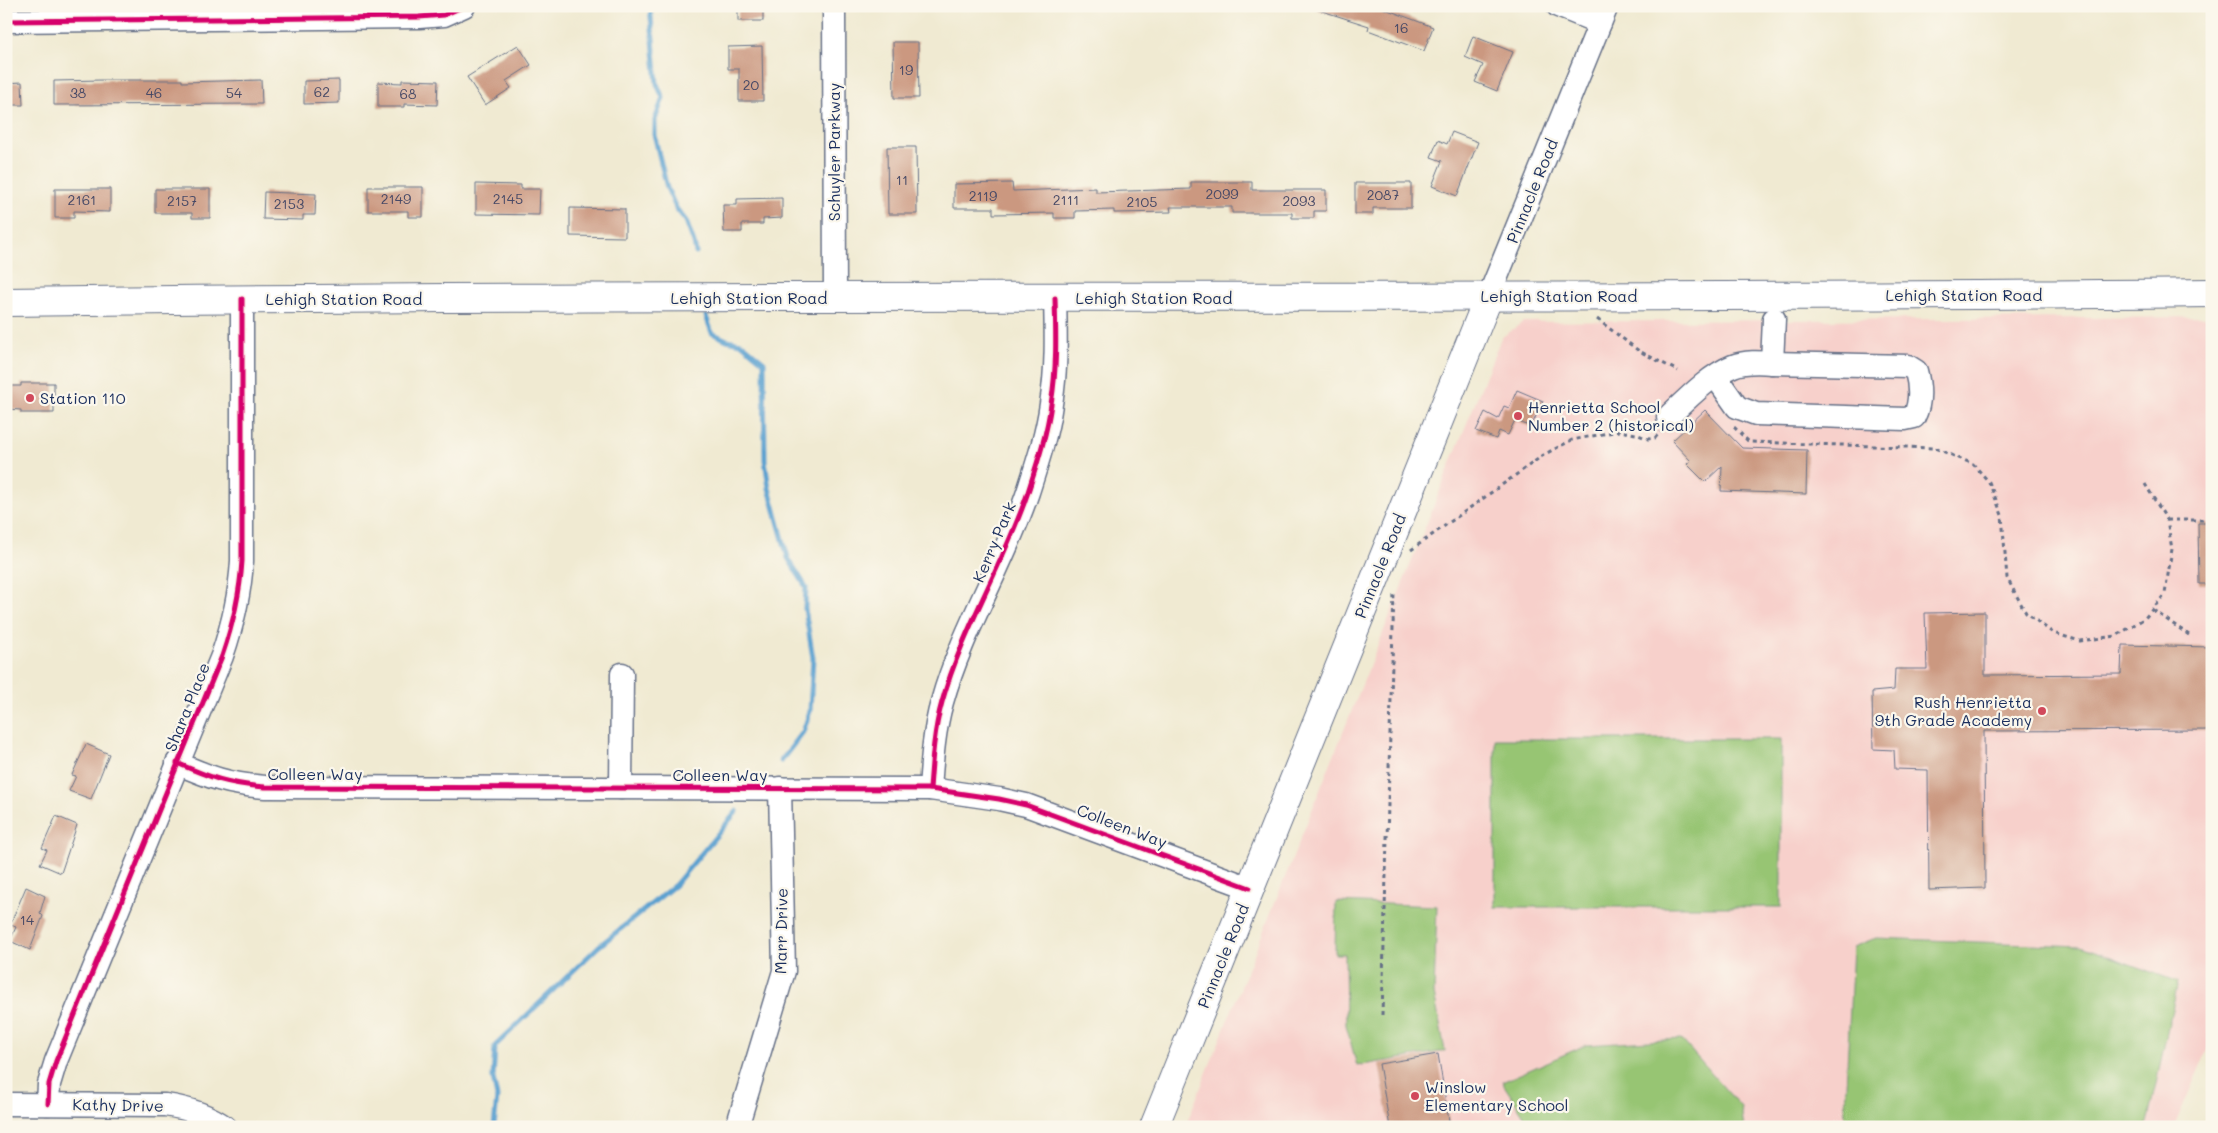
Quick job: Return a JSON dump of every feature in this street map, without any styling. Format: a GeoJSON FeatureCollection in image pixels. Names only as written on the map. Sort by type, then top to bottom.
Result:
{"type":"FeatureCollection","features":[{"type":"Feature","properties":{"kind":"main road","name":"Lehigh Station Road"},"geometry":{"type":"LineString","coordinates":[[6,302],[242,299],[2212,293]]}},
{"type":"Feature","properties":{"kind":"main road","name":"Pinnacle Road"},"geometry":{"type":"LineString","coordinates":[[1154,1127],[1489,296]]}},
{"type":"Feature","properties":{"kind":"street"},"geometry":{"type":"LineString","coordinates":[[6,21],[419,17],[444,15],[464,6]]}},
{"type":"Feature","properties":{"kind":"street","name":"Schuyler Parkway"},"geometry":{"type":"LineString","coordinates":[[834,6],[835,298]]}},
{"type":"Feature","properties":{"kind":"street"},"geometry":{"type":"LineString","coordinates":[[1558,6],[1603,14]]}},
{"type":"Feature","properties":{"kind":"street","name":"Pinnacle Road"},"geometry":{"type":"LineString","coordinates":[[1489,296],[1603,14]]}},
{"type":"Feature","properties":{"kind":"street","name":"Kerry Park"},"geometry":{"type":"LineString","coordinates":[[930,789],[934,742],[941,703],[955,664],[1015,526],[1042,446],[1051,405],[1054,376],[1055,298]]}},
{"type":"Feature","properties":{"kind":"street","name":"Shara Place"},"geometry":{"type":"LineString","coordinates":[[48,1104],[49,1084],[56,1061],[222,656],[234,620],[240,590],[242,561],[242,299]]}},
{"type":"Feature","properties":{"kind":"street"},"geometry":{"type":"LineString","coordinates":[[1772,363],[1774,320]]}},
{"type":"Feature","properties":{"kind":"street"},"geometry":{"type":"LineString","coordinates":[[1667,427],[1696,391],[1716,377],[1733,366],[1751,362],[1908,366],[1916,371],[1918,377],[1918,408],[1914,417],[1905,419],[1756,414],[1736,407],[1716,377]]}},
{"type":"Feature","properties":{"kind":"street"},"geometry":{"type":"LineString","coordinates":[[621,788],[622,674]]}},
{"type":"Feature","properties":{"kind":"street","name":"Colleen Way"},"geometry":{"type":"LineString","coordinates":[[178,763],[210,777],[236,785],[265,787],[930,789],[1026,805],[1250,888]]}},
{"type":"Feature","properties":{"kind":"street","name":"Marr Drive"},"geometry":{"type":"LineString","coordinates":[[737,1127],[784,971],[780,788]]}},
{"type":"Feature","properties":{"kind":"street","name":"Kathy Drive"},"geometry":{"type":"LineString","coordinates":[[6,1104],[165,1105],[194,1111],[225,1127]]}},
{"type":"Feature","properties":{"kind":"path"},"geometry":{"type":"LineString","coordinates":[[1596,319],[1639,351],[1678,371]]}},
{"type":"Feature","properties":{"kind":"path"},"geometry":{"type":"LineString","coordinates":[[1410,551],[1545,454],[1572,440],[1619,431],[1636,434],[1648,440],[1655,438],[1667,427]]}},
{"type":"Feature","properties":{"kind":"path"},"geometry":{"type":"LineString","coordinates":[[1809,445],[1935,448],[1973,464],[1990,482],[2002,515],[2007,578],[2026,613],[2053,633],[2080,641],[2116,636],[2145,618],[2165,594],[2172,549],[2167,520],[2145,484]]}},
{"type":"Feature","properties":{"kind":"path"},"geometry":{"type":"LineString","coordinates":[[2167,520],[2212,520]]}},
{"type":"Feature","properties":{"kind":"path"},"geometry":{"type":"LineString","coordinates":[[1382,1015],[1394,591]]}},
{"type":"Feature","properties":{"kind":"path"},"geometry":{"type":"LineString","coordinates":[[2152,610],[2189,635]]}},
{"type":"Feature","properties":{"kind":"shaded area"},"geometry":{"type":"Polygon","coordinates":[[[2212,317],[2212,1039],[2174,1127],[1185,1127],[1501,338],[1523,322],[2212,317]]]}},
{"type":"Feature","properties":{"kind":"green space"},"geometry":{"type":"Polygon","coordinates":[[[1495,739],[1781,739],[1781,907],[1495,907],[1495,739]]]}},
{"type":"Feature","properties":{"kind":"green space"},"geometry":{"type":"Polygon","coordinates":[[[1336,902],[1437,906],[1434,993],[1445,1051],[1357,1066],[1346,1025],[1345,954],[1335,954],[1336,902]]]}},
{"type":"Feature","properties":{"kind":"green space"},"geometry":{"type":"Polygon","coordinates":[[[1876,938],[2081,946],[2178,982],[2147,1124],[2144,1127],[1844,1127],[1853,947],[1876,938]]]}},
{"type":"Feature","properties":{"kind":"green space"},"geometry":{"type":"Polygon","coordinates":[[[1681,1039],[1741,1107],[1744,1127],[1531,1127],[1502,1082],[1586,1045],[1681,1039]]]}},
{"type":"Feature","properties":{"kind":"building"},"geometry":{"type":"Polygon","coordinates":[[[738,6],[763,6],[763,21],[738,21],[738,6]]]}},
{"type":"Feature","properties":{"kind":"building"},"geometry":{"type":"Polygon","coordinates":[[[1316,6],[1377,6],[1433,27],[1424,51],[1368,30],[1369,26],[1316,9],[1316,6]]]}},
{"type":"Feature","properties":{"kind":"building"},"geometry":{"type":"Polygon","coordinates":[[[1473,36],[1513,52],[1497,91],[1475,82],[1483,65],[1465,57],[1473,36]]]}},
{"type":"Feature","properties":{"kind":"building"},"geometry":{"type":"Polygon","coordinates":[[[893,42],[918,42],[919,98],[894,98],[893,42]]]}},
{"type":"Feature","properties":{"kind":"building"},"geometry":{"type":"Polygon","coordinates":[[[518,45],[531,65],[506,81],[511,88],[485,105],[467,77],[518,45]]]}},
{"type":"Feature","properties":{"kind":"building"},"geometry":{"type":"Polygon","coordinates":[[[762,46],[763,101],[739,101],[739,69],[728,69],[728,47],[762,46]]]}},
{"type":"Feature","properties":{"kind":"building"},"geometry":{"type":"Polygon","coordinates":[[[182,80],[182,82],[261,80],[262,104],[54,105],[54,81],[182,80]]]}},
{"type":"Feature","properties":{"kind":"building"},"geometry":{"type":"Polygon","coordinates":[[[339,80],[339,103],[304,104],[304,81],[339,80]]]}},
{"type":"Feature","properties":{"kind":"building"},"geometry":{"type":"Polygon","coordinates":[[[402,80],[438,81],[437,105],[404,104],[404,107],[378,107],[378,82],[402,83],[402,80]]]}},
{"type":"Feature","properties":{"kind":"building"},"geometry":{"type":"Polygon","coordinates":[[[22,82],[23,105],[6,105],[6,83],[22,82]]]}},
{"type":"Feature","properties":{"kind":"building"},"geometry":{"type":"Polygon","coordinates":[[[1452,132],[1478,142],[1457,196],[1432,186],[1442,161],[1431,157],[1438,140],[1447,144],[1452,132]]]}},
{"type":"Feature","properties":{"kind":"building"},"geometry":{"type":"Polygon","coordinates":[[[887,147],[916,147],[917,214],[888,214],[887,147]]]}},
{"type":"Feature","properties":{"kind":"building"},"geometry":{"type":"Polygon","coordinates":[[[1191,182],[1252,182],[1252,190],[1326,190],[1326,211],[1314,211],[1314,218],[1292,218],[1292,213],[1232,213],[1232,207],[1170,207],[1171,212],[1114,213],[1114,210],[1075,211],[1075,218],[1054,218],[1054,213],[993,214],[993,208],[954,208],[954,184],[1012,183],[1013,191],[1096,188],[1096,192],[1191,189],[1191,182]]]}},
{"type":"Feature","properties":{"kind":"building"},"geometry":{"type":"Polygon","coordinates":[[[1355,183],[1411,183],[1411,208],[1373,208],[1373,214],[1355,214],[1355,183]]]}},
{"type":"Feature","properties":{"kind":"building"},"geometry":{"type":"Polygon","coordinates":[[[476,184],[521,185],[521,189],[540,189],[539,215],[476,214],[476,184]]]}},
{"type":"Feature","properties":{"kind":"building"},"geometry":{"type":"Polygon","coordinates":[[[368,187],[423,187],[423,217],[408,217],[408,211],[368,211],[368,187]]]}},
{"type":"Feature","properties":{"kind":"building"},"geometry":{"type":"Polygon","coordinates":[[[55,189],[110,189],[110,212],[74,211],[74,218],[55,218],[55,189]]]}},
{"type":"Feature","properties":{"kind":"building"},"geometry":{"type":"Polygon","coordinates":[[[155,189],[210,189],[210,218],[192,218],[192,213],[155,213],[155,189]]]}},
{"type":"Feature","properties":{"kind":"building"},"geometry":{"type":"Polygon","coordinates":[[[264,192],[316,194],[315,215],[303,215],[303,220],[263,219],[264,192]]]}},
{"type":"Feature","properties":{"kind":"building"},"geometry":{"type":"Polygon","coordinates":[[[782,198],[782,218],[763,219],[763,224],[742,224],[742,232],[724,232],[723,205],[737,205],[737,199],[782,198]]]}},
{"type":"Feature","properties":{"kind":"building"},"geometry":{"type":"Polygon","coordinates":[[[570,208],[625,209],[625,237],[570,236],[570,208]]]}},
{"type":"Feature","properties":{"kind":"building","name":"Station 110"},"geometry":{"type":"Polygon","coordinates":[[[21,383],[54,383],[54,413],[21,413],[21,410],[7,409],[7,386],[21,386],[21,383]]]}},
{"type":"Feature","properties":{"kind":"building","name":"Henrietta School Number 2 (historical)"},"geometry":{"type":"Polygon","coordinates":[[[1517,390],[1543,401],[1531,427],[1515,420],[1508,435],[1499,431],[1496,439],[1476,431],[1485,412],[1498,419],[1504,406],[1509,408],[1517,390]]]}},
{"type":"Feature","properties":{"kind":"building"},"geometry":{"type":"Polygon","coordinates":[[[1705,410],[1742,448],[1807,450],[1806,494],[1721,491],[1722,466],[1705,482],[1687,464],[1691,461],[1672,441],[1705,410]]]}},
{"type":"Feature","properties":{"kind":"building"},"geometry":{"type":"Polygon","coordinates":[[[2198,523],[2212,523],[2212,584],[2199,584],[2198,523]]]}},
{"type":"Feature","properties":{"kind":"building","name":"Rush Henrietta 9th Grade Academy"},"geometry":{"type":"Polygon","coordinates":[[[1985,612],[1985,675],[2121,674],[2122,645],[2212,647],[2212,730],[1984,731],[1985,888],[1929,890],[1928,770],[1895,769],[1894,750],[1873,749],[1872,692],[1894,690],[1895,669],[1927,669],[1925,613],[1985,612]]]}},
{"type":"Feature","properties":{"kind":"building"},"geometry":{"type":"Polygon","coordinates":[[[86,744],[109,754],[91,799],[69,791],[76,776],[72,775],[86,744]]]}},
{"type":"Feature","properties":{"kind":"building"},"geometry":{"type":"Polygon","coordinates":[[[56,816],[77,825],[61,873],[40,864],[47,850],[42,848],[56,816]]]}},
{"type":"Feature","properties":{"kind":"building"},"geometry":{"type":"Polygon","coordinates":[[[26,887],[45,896],[40,913],[43,916],[30,950],[10,941],[16,927],[10,925],[26,887]]]}},
{"type":"Feature","properties":{"kind":"building","name":"Winslow Elementary School"},"geometry":{"type":"Polygon","coordinates":[[[1438,1054],[1450,1127],[1390,1127],[1379,1064],[1438,1054]]]}},
{"type":"Feature","properties":{"kind":"waterway"},"geometry":{"type":"LineString","coordinates":[[650,6],[657,84],[663,98],[655,120],[655,138],[667,188],[676,208],[686,221],[696,253]]}},
{"type":"Feature","properties":{"kind":"waterway"},"geometry":{"type":"LineString","coordinates":[[706,316],[712,333],[727,340],[741,343],[764,362],[765,460],[769,488],[788,558],[806,587],[805,609],[813,658],[810,711],[803,732],[781,761]]}},
{"type":"Feature","properties":{"kind":"waterway"},"geometry":{"type":"LineString","coordinates":[[494,1127],[497,1097],[493,1078],[495,1046],[598,947],[675,885],[737,811]]}},
{"type":"Feature","properties":{"kind":"cycle path"},"geometry":{"type":"LineString","coordinates":[[6,21],[419,17],[444,15],[464,6]]}},
{"type":"Feature","properties":{"kind":"cycle path"},"geometry":{"type":"LineString","coordinates":[[930,789],[937,723],[950,675],[1018,519],[1044,438],[1053,391],[1056,338],[1055,298]]}},
{"type":"Feature","properties":{"kind":"cycle path"},"geometry":{"type":"LineString","coordinates":[[48,1104],[49,1084],[56,1061],[222,656],[233,621],[240,585],[242,561],[242,299]]}},
{"type":"Feature","properties":{"kind":"cycle path"},"geometry":{"type":"LineString","coordinates":[[177,763],[220,780],[265,787],[930,789],[1026,805],[1250,888]]}},
{"type":"Feature","properties":{"kind":"place","name":"Station 110"},"geometry":{"type":"Point","coordinates":[30,398]}},
{"type":"Feature","properties":{"kind":"place","name":"Henrietta School Number 2 (historical)"},"geometry":{"type":"Point","coordinates":[1518,416]}},
{"type":"Feature","properties":{"kind":"place","name":"Rush Henrietta 9th Grade Academy"},"geometry":{"type":"Point","coordinates":[2042,711]}},
{"type":"Feature","properties":{"kind":"place","name":"Winslow Elementary School"},"geometry":{"type":"Point","coordinates":[1415,1096]}}]}
